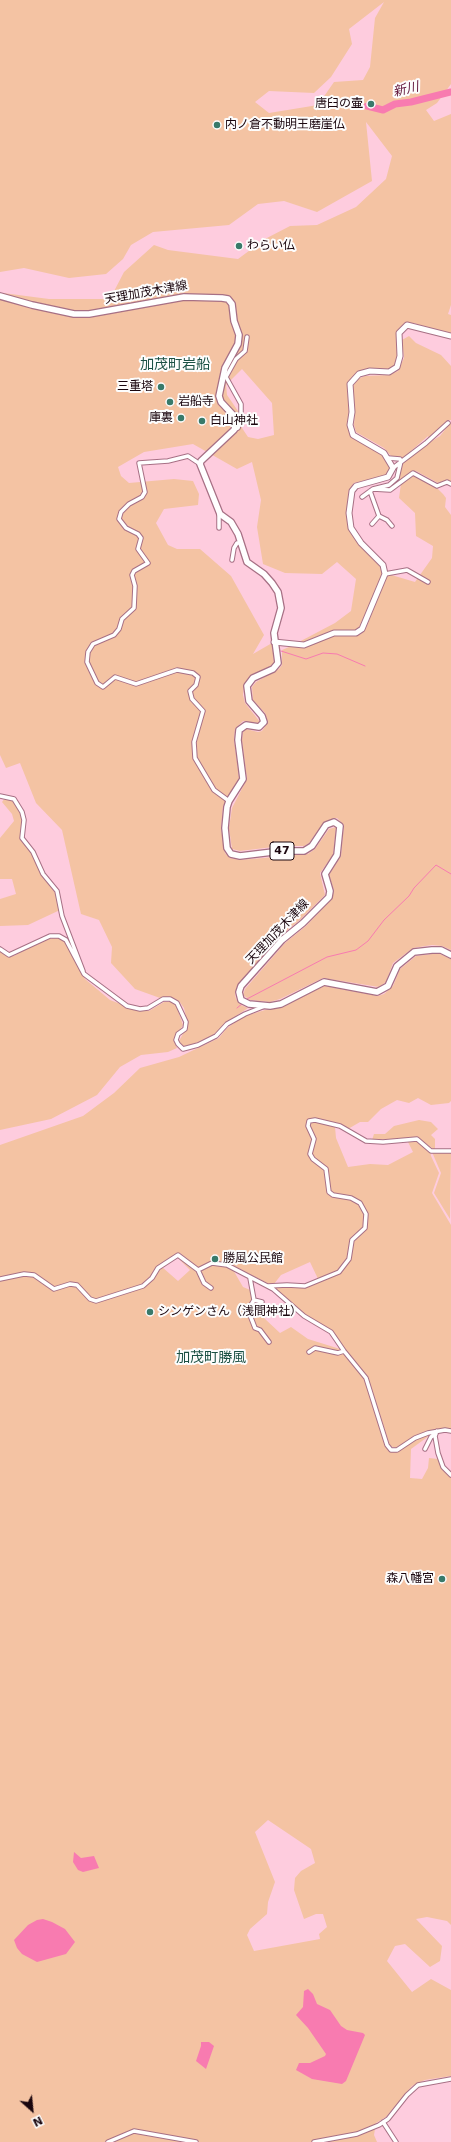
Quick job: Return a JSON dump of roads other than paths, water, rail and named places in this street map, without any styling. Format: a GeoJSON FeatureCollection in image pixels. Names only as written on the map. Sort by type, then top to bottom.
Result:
{"type":"FeatureCollection","features":[{"type":"Feature","properties":{"kind":"main road","name":"天理加茂木津線"},"geometry":{"type":"LineString","coordinates":[[0,296],[63,312],[89,314],[184,297],[202,296],[228,299],[232,304],[234,321],[239,335],[238,344],[225,368],[219,396],[221,402],[235,416],[236,423],[234,430]]}},
{"type":"Feature","properties":{"kind":"main road"},"geometry":{"type":"LineString","coordinates":[[274,642],[304,645],[334,633],[360,632],[363,627],[385,574],[383,565],[355,536],[351,528],[349,514],[352,491],[356,486],[385,479],[391,474],[393,468],[388,458],[377,447],[353,435],[350,425],[352,412],[350,384],[359,374],[370,371],[389,372],[397,367],[400,356],[399,333],[407,325],[440,335],[451,336]]}},
{"type":"Feature","properties":{"kind":"main road"},"geometry":{"type":"LineString","coordinates":[[200,464],[234,430]]}},
{"type":"Feature","properties":{"kind":"main road","name":"天理加茂木津線"},"geometry":{"type":"LineString","coordinates":[[200,464],[219,513],[222,517],[231,522],[241,543],[246,562],[264,574],[272,583],[280,600],[281,608],[274,633],[278,663],[273,669],[253,678],[247,686],[249,702],[262,716],[264,722],[259,727],[244,725],[239,730],[238,740],[243,780],[229,801],[225,828],[226,845],[228,851],[233,855],[307,850],[312,846],[326,825],[334,822],[340,826],[336,858],[324,874],[330,891],[327,898],[282,940],[239,990],[240,998],[244,1003],[265,1006],[281,1004],[324,982],[377,992],[388,986],[397,966],[414,952],[441,950],[451,955]]}},
{"type":"Feature","properties":{"kind":"street"},"geometry":{"type":"LineString","coordinates":[[234,430],[238,428],[241,418],[242,404],[226,377],[236,359],[245,352],[247,337]]}},
{"type":"Feature","properties":{"kind":"street"},"geometry":{"type":"LineString","coordinates":[[393,468],[436,435],[448,423]]}},
{"type":"Feature","properties":{"kind":"street"},"geometry":{"type":"LineString","coordinates":[[200,464],[188,456],[168,461],[139,463],[144,492],[142,497],[129,504],[121,512],[119,519],[126,528],[138,534],[140,538],[138,549],[148,563],[134,571],[132,575],[135,586],[134,608],[122,619],[119,630],[114,635],[93,644],[88,652],[87,662],[97,683],[103,687],[115,677],[136,684],[177,670],[193,673],[198,677],[196,685],[190,691],[192,699],[203,711],[194,742],[195,758],[214,790],[229,801]]}},
{"type":"Feature","properties":{"kind":"street"},"geometry":{"type":"LineString","coordinates":[[388,458],[400,459],[402,461]]}},
{"type":"Feature","properties":{"kind":"street"},"geometry":{"type":"LineString","coordinates":[[362,497],[372,490],[389,486],[394,482],[400,472],[402,461]]}},
{"type":"Feature","properties":{"kind":"street"},"geometry":{"type":"LineString","coordinates":[[372,490],[390,490],[413,472],[437,486],[447,482],[451,484]]}},
{"type":"Feature","properties":{"kind":"street"},"geometry":{"type":"LineString","coordinates":[[372,490],[379,516],[387,520],[392,526]]}},
{"type":"Feature","properties":{"kind":"street"},"geometry":{"type":"LineString","coordinates":[[219,513],[219,528]]}},
{"type":"Feature","properties":{"kind":"street"},"geometry":{"type":"LineString","coordinates":[[372,524],[379,516]]}},
{"type":"Feature","properties":{"kind":"street"},"geometry":{"type":"LineString","coordinates":[[232,560],[234,548],[237,543],[241,543]]}},
{"type":"Feature","properties":{"kind":"street"},"geometry":{"type":"LineString","coordinates":[[385,574],[407,570],[428,582]]}},
{"type":"Feature","properties":{"kind":"street"},"geometry":{"type":"LineString","coordinates":[[0,796],[14,799],[22,812],[24,820],[22,838],[33,852],[43,874],[58,890],[62,916],[81,960],[84,974]]}},
{"type":"Feature","properties":{"kind":"street"},"geometry":{"type":"LineString","coordinates":[[0,949],[9,955],[14,954],[43,938],[58,936],[66,940],[84,974],[127,1006],[140,1009],[148,1008],[163,999],[170,999],[177,1003],[186,1022],[185,1029],[178,1034],[176,1040],[183,1049],[216,1036],[227,1024],[245,1014],[265,1006]]}},
{"type":"Feature","properties":{"kind":"street"},"geometry":{"type":"LineString","coordinates":[[266,1286],[305,1286],[339,1272],[349,1259],[352,1240],[364,1228],[366,1214],[360,1203],[351,1198],[332,1195],[329,1192],[326,1169],[312,1159],[310,1154],[314,1139],[308,1126],[309,1121],[315,1120],[340,1126],[366,1141],[383,1142],[417,1139],[421,1140],[431,1151],[451,1151]]}},
{"type":"Feature","properties":{"kind":"street"},"geometry":{"type":"LineString","coordinates":[[0,1279],[24,1274],[34,1275],[51,1289],[58,1289],[70,1284],[77,1285],[90,1299],[96,1300],[143,1286],[152,1278],[158,1268],[178,1255],[198,1270],[204,1283],[211,1288]]}},
{"type":"Feature","properties":{"kind":"street"},"geometry":{"type":"LineString","coordinates":[[198,1270],[209,1263],[227,1265],[284,1296],[309,1319],[329,1331],[366,1378],[389,1448],[397,1450],[415,1438],[436,1432],[451,1431]]}},
{"type":"Feature","properties":{"kind":"street"},"geometry":{"type":"LineString","coordinates":[[250,1278],[254,1300],[248,1310],[250,1319],[269,1342]]}},
{"type":"Feature","properties":{"kind":"street"},"geometry":{"type":"LineString","coordinates":[[254,1300],[262,1302]]}},
{"type":"Feature","properties":{"kind":"street"},"geometry":{"type":"LineString","coordinates":[[309,1352],[315,1348],[338,1353],[344,1351]]}},
{"type":"Feature","properties":{"kind":"street"},"geometry":{"type":"LineString","coordinates":[[424,1449],[431,1437],[436,1432]]}},
{"type":"Feature","properties":{"kind":"street"},"geometry":{"type":"LineString","coordinates":[[436,1432],[438,1453],[443,1467],[451,1475]]}},
{"type":"Feature","properties":{"kind":"street"},"geometry":{"type":"LineString","coordinates":[[314,2142],[357,2134],[383,2122],[418,2085],[451,2079]]}},
{"type":"Feature","properties":{"kind":"street"},"geometry":{"type":"LineString","coordinates":[[383,2122],[396,2142]]}},
{"type":"Feature","properties":{"kind":"street"},"geometry":{"type":"LineString","coordinates":[[108,2142],[134,2131],[196,2142]]}},
{"type":"Feature","properties":{"kind":"waterway","name":"新川"},"geometry":{"type":"LineString","coordinates":[[367,106],[383,110],[395,104],[411,102],[451,92]]}},
{"type":"Feature","properties":{"kind":"waterway"},"geometry":{"type":"LineString","coordinates":[[281,651],[306,659],[323,653],[337,654],[365,666]]}},
{"type":"Feature","properties":{"kind":"waterway"},"geometry":{"type":"LineString","coordinates":[[245,1000],[327,957],[356,950],[368,941],[384,920],[409,896],[414,888],[436,865],[451,874]]}},
{"type":"Feature","properties":{"kind":"waterway"},"geometry":{"type":"LineString","coordinates":[[237,1008],[243,1003]]}},
{"type":"Feature","properties":{"kind":"place","name":"唐臼の壷"},"geometry":{"type":"Point","coordinates":[371,104]}},
{"type":"Feature","properties":{"kind":"place","name":"内ノ倉不動明王磨崖仏"},"geometry":{"type":"Point","coordinates":[217,125]}},
{"type":"Feature","properties":{"kind":"place","name":"わらい仏"},"geometry":{"type":"Point","coordinates":[239,246]}},
{"type":"Feature","properties":{"kind":"place","name":"三重塔"},"geometry":{"type":"Point","coordinates":[161,387]}},
{"type":"Feature","properties":{"kind":"place","name":"岩船寺"},"geometry":{"type":"Point","coordinates":[170,402]}},
{"type":"Feature","properties":{"kind":"place","name":"庫裏"},"geometry":{"type":"Point","coordinates":[181,418]}},
{"type":"Feature","properties":{"kind":"place","name":"白山神社"},"geometry":{"type":"Point","coordinates":[202,421]}},
{"type":"Feature","properties":{"kind":"place","name":"勝風公民館"},"geometry":{"type":"Point","coordinates":[215,1259]}},
{"type":"Feature","properties":{"kind":"place","name":"シンゲンさん（浅間神社）"},"geometry":{"type":"Point","coordinates":[150,1312]}},
{"type":"Feature","properties":{"kind":"place","name":"森八幡宮"},"geometry":{"type":"Point","coordinates":[442,1579]}},
{"type":"Feature","properties":{"kind":"district","name":"加茂町岩船"},"geometry":{"type":"Point","coordinates":[175,365]}},
{"type":"Feature","properties":{"kind":"district","name":"加茂町勝風"},"geometry":{"type":"Point","coordinates":[211,1358]}}]}
